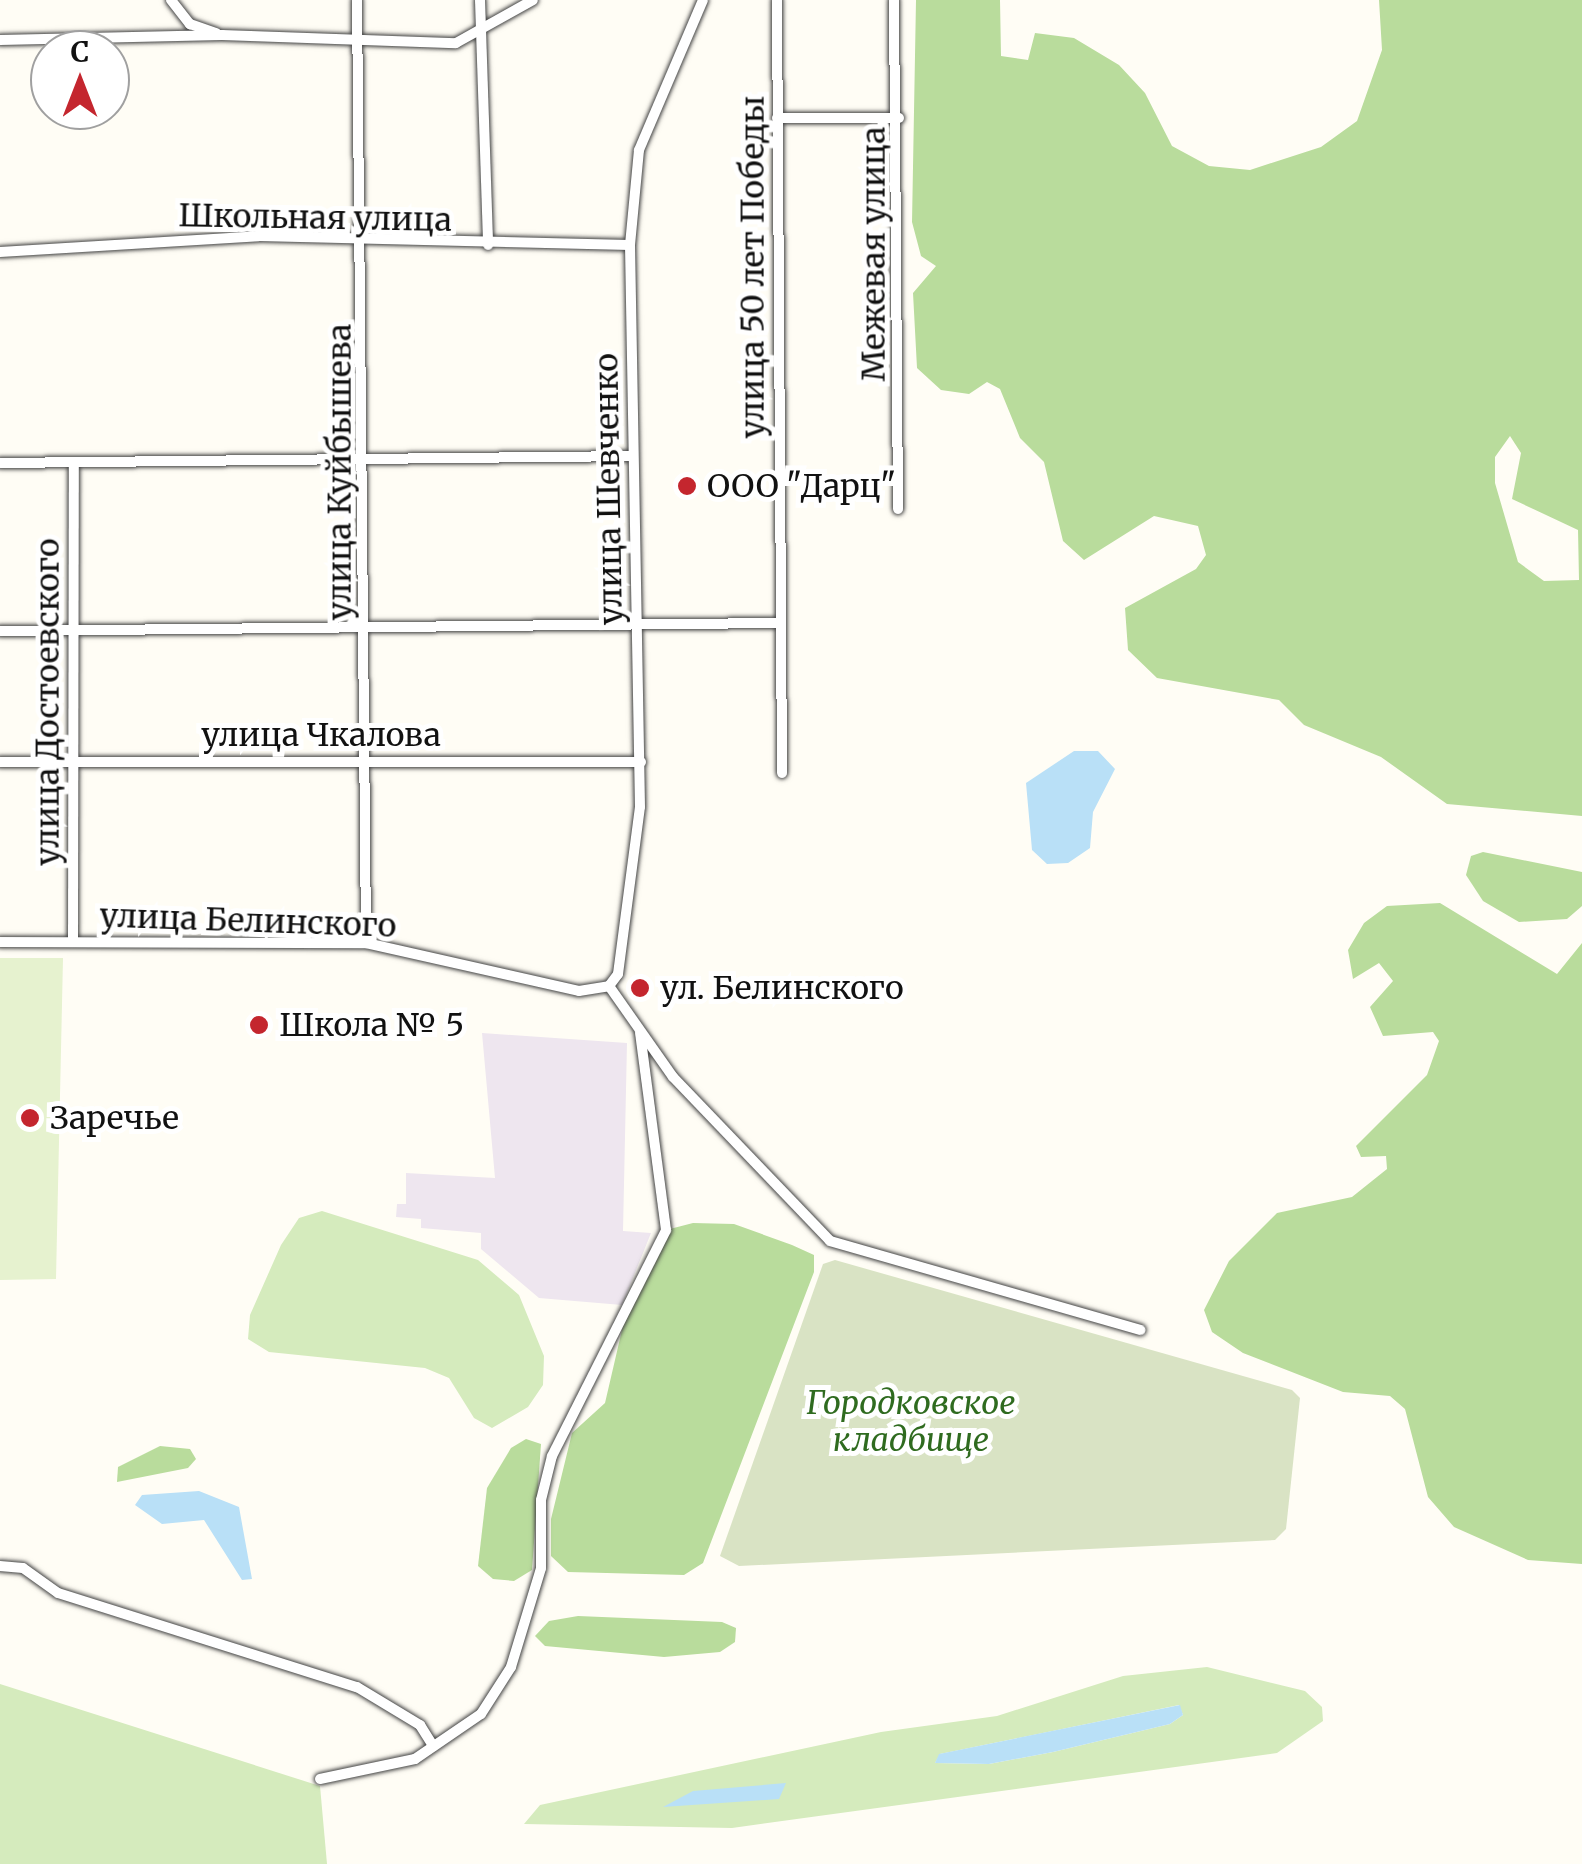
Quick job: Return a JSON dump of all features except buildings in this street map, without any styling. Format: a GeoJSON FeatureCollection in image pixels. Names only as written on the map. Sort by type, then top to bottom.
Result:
{"type":"FeatureCollection","features":[{"type":"Feature","properties":{"kind":"street"},"geometry":{"type":"LineString","coordinates":[[171,0],[190,24],[222,35]]}},
{"type":"Feature","properties":{"kind":"street","name":"улица Куйбышева"},"geometry":{"type":"LineString","coordinates":[[357,0],[365,458],[366,943]]}},
{"type":"Feature","properties":{"kind":"street"},"geometry":{"type":"LineString","coordinates":[[480,0],[488,245]]}},
{"type":"Feature","properties":{"kind":"street"},"geometry":{"type":"LineString","coordinates":[[0,40],[222,35],[456,43],[481,35],[533,0]]}},
{"type":"Feature","properties":{"kind":"street","name":"улица Шевченко"},"geometry":{"type":"LineString","coordinates":[[609,986],[618,974],[641,762],[630,246],[639,150],[703,0]]}},
{"type":"Feature","properties":{"kind":"street","name":"улица 50 лет Победы"},"geometry":{"type":"LineString","coordinates":[[777,0],[782,773]]}},
{"type":"Feature","properties":{"kind":"street","name":"Межевая улица"},"geometry":{"type":"LineString","coordinates":[[894,0],[900,118],[898,509]]}},
{"type":"Feature","properties":{"kind":"street"},"geometry":{"type":"LineString","coordinates":[[777,118],[900,118]]}},
{"type":"Feature","properties":{"kind":"street","name":"Школьная улица"},"geometry":{"type":"LineString","coordinates":[[0,252],[259,236],[362,244],[630,246]]}},
{"type":"Feature","properties":{"kind":"street"},"geometry":{"type":"LineString","coordinates":[[0,463],[633,456]]}},
{"type":"Feature","properties":{"kind":"street","name":"улица Достоевского"},"geometry":{"type":"LineString","coordinates":[[72,942],[74,759],[69,630],[74,462]]}},
{"type":"Feature","properties":{"kind":"street"},"geometry":{"type":"LineString","coordinates":[[0,631],[366,623],[779,622]]}},
{"type":"Feature","properties":{"kind":"street","name":"улица Чкалова"},"geometry":{"type":"LineString","coordinates":[[0,762],[641,762]]}},
{"type":"Feature","properties":{"kind":"street","name":"улица Белинского"},"geometry":{"type":"LineString","coordinates":[[0,942],[366,943],[579,991],[609,986]]}},
{"type":"Feature","properties":{"kind":"street"},"geometry":{"type":"LineString","coordinates":[[609,986],[640,1034],[830,1240],[1141,1330]]}},
{"type":"Feature","properties":{"kind":"street"},"geometry":{"type":"LineString","coordinates":[[320,1779],[415,1759],[481,1714],[510,1668],[542,1568],[542,1500],[552,1456],[666,1230],[640,1034]]}},
{"type":"Feature","properties":{"kind":"street"},"geometry":{"type":"LineString","coordinates":[[0,1566],[23,1568],[58,1593],[285,1660],[368,1692],[420,1725],[433,1746]]}},
{"type":"Feature","properties":{"kind":"shaded area"},"geometry":{"type":"Polygon","coordinates":[[[482,1033],[627,1043],[623,1231],[651,1233],[622,1305],[539,1298],[481,1249],[481,1233],[421,1228],[421,1219],[396,1217],[397,1204],[406,1204],[406,1173],[495,1178],[482,1033]]]}},
{"type":"Feature","properties":{"kind":"green space"},"geometry":{"type":"Polygon","coordinates":[[[916,0],[1000,0],[1001,56],[1028,60],[1035,33],[1074,38],[1119,65],[1145,93],[1172,146],[1209,166],[1250,170],[1321,147],[1357,121],[1382,50],[1379,0],[1582,0],[1582,816],[1447,804],[1381,757],[1304,725],[1279,700],[1157,678],[1128,650],[1125,608],[1196,569],[1206,555],[1198,526],[1154,516],[1084,560],[1063,541],[1044,462],[1020,438],[1000,389],[987,382],[969,394],[941,390],[917,368],[913,293],[936,266],[921,256],[912,222],[916,0]],[[1510,436],[1495,457],[1495,483],[1518,562],[1544,581],[1579,580],[1578,530],[1512,499],[1521,453],[1510,436]]]}},
{"type":"Feature","properties":{"kind":"green space"},"geometry":{"type":"Polygon","coordinates":[[[1483,852],[1582,872],[1582,906],[1567,919],[1519,922],[1483,901],[1466,875],[1471,856],[1483,852]]]}},
{"type":"Feature","properties":{"kind":"green space"},"geometry":{"type":"Polygon","coordinates":[[[1440,903],[1557,974],[1582,943],[1582,1564],[1528,1560],[1454,1527],[1428,1497],[1405,1409],[1390,1396],[1343,1392],[1243,1353],[1212,1332],[1204,1310],[1229,1261],[1277,1213],[1352,1197],[1387,1169],[1386,1156],[1361,1157],[1356,1146],[1427,1075],[1439,1041],[1433,1032],[1383,1036],[1370,1007],[1393,981],[1379,963],[1353,979],[1348,950],[1364,923],[1387,906],[1440,903]]]}},
{"type":"Feature","properties":{"kind":"green space","name":"Заречье"},"geometry":{"type":"Polygon","coordinates":[[[0,958],[63,958],[56,1279],[0,1280],[0,958]]]}},
{"type":"Feature","properties":{"kind":"green space"},"geometry":{"type":"Polygon","coordinates":[[[322,1211],[478,1260],[519,1295],[544,1356],[543,1385],[528,1407],[492,1428],[474,1418],[449,1378],[425,1368],[269,1352],[248,1339],[250,1315],[281,1245],[299,1218],[322,1211]]]}},
{"type":"Feature","properties":{"kind":"green space"},"geometry":{"type":"Polygon","coordinates":[[[693,1223],[734,1224],[792,1245],[814,1255],[814,1272],[703,1563],[684,1575],[568,1572],[551,1556],[551,1519],[572,1433],[605,1403],[628,1304],[666,1230],[693,1223]]]}},
{"type":"Feature","properties":{"kind":"green space","name":"Городковское кладбище"},"geometry":{"type":"Polygon","coordinates":[[[835,1260],[1292,1390],[1300,1398],[1286,1529],[1275,1540],[739,1566],[720,1556],[823,1264],[835,1260]]]}},
{"type":"Feature","properties":{"kind":"green space"},"geometry":{"type":"Polygon","coordinates":[[[526,1439],[541,1444],[532,1570],[514,1581],[493,1579],[478,1566],[487,1488],[511,1448],[526,1439]]]}},
{"type":"Feature","properties":{"kind":"green space"},"geometry":{"type":"Polygon","coordinates":[[[160,1446],[190,1449],[196,1459],[188,1468],[117,1482],[118,1467],[160,1446]]]}},
{"type":"Feature","properties":{"kind":"green space"},"geometry":{"type":"Polygon","coordinates":[[[578,1616],[722,1622],[736,1628],[735,1642],[720,1652],[664,1657],[545,1646],[535,1636],[549,1621],[578,1616]]]}},
{"type":"Feature","properties":{"kind":"green space"},"geometry":{"type":"Polygon","coordinates":[[[1207,1667],[1305,1691],[1322,1707],[1323,1721],[1277,1753],[732,1828],[524,1824],[540,1805],[881,1732],[997,1716],[1123,1676],[1207,1667]],[[1179,1705],[940,1754],[935,1763],[989,1764],[1053,1752],[1170,1724],[1183,1715],[1179,1705]]]}},
{"type":"Feature","properties":{"kind":"green space"},"geometry":{"type":"Polygon","coordinates":[[[0,1684],[320,1786],[327,1864],[0,1864],[0,1684]]]}},
{"type":"Feature","properties":{"kind":"water"},"geometry":{"type":"Polygon","coordinates":[[[1074,751],[1098,751],[1115,769],[1093,812],[1090,848],[1068,863],[1047,864],[1032,850],[1026,783],[1074,751]]]}},
{"type":"Feature","properties":{"kind":"water"},"geometry":{"type":"Polygon","coordinates":[[[199,1491],[239,1507],[252,1579],[242,1580],[204,1520],[162,1524],[135,1505],[142,1495],[199,1491]]]}},
{"type":"Feature","properties":{"kind":"water"},"geometry":{"type":"Polygon","coordinates":[[[1180,1705],[1183,1715],[1170,1724],[1053,1752],[989,1764],[935,1763],[939,1754],[1180,1705]]]}},
{"type":"Feature","properties":{"kind":"water"},"geometry":{"type":"Polygon","coordinates":[[[786,1783],[779,1799],[663,1807],[693,1791],[786,1783]]]}},
{"type":"Feature","properties":{"kind":"place","name":"ООО \"Дарц\""},"geometry":{"type":"Point","coordinates":[687,486]}},
{"type":"Feature","properties":{"kind":"place","name":"ул. Белинского"},"geometry":{"type":"Point","coordinates":[640,988]}},
{"type":"Feature","properties":{"kind":"place","name":"Школа № 5"},"geometry":{"type":"Point","coordinates":[259,1025]}},
{"type":"Feature","properties":{"kind":"place","name":"Заречье"},"geometry":{"type":"Point","coordinates":[30,1118]}}]}
